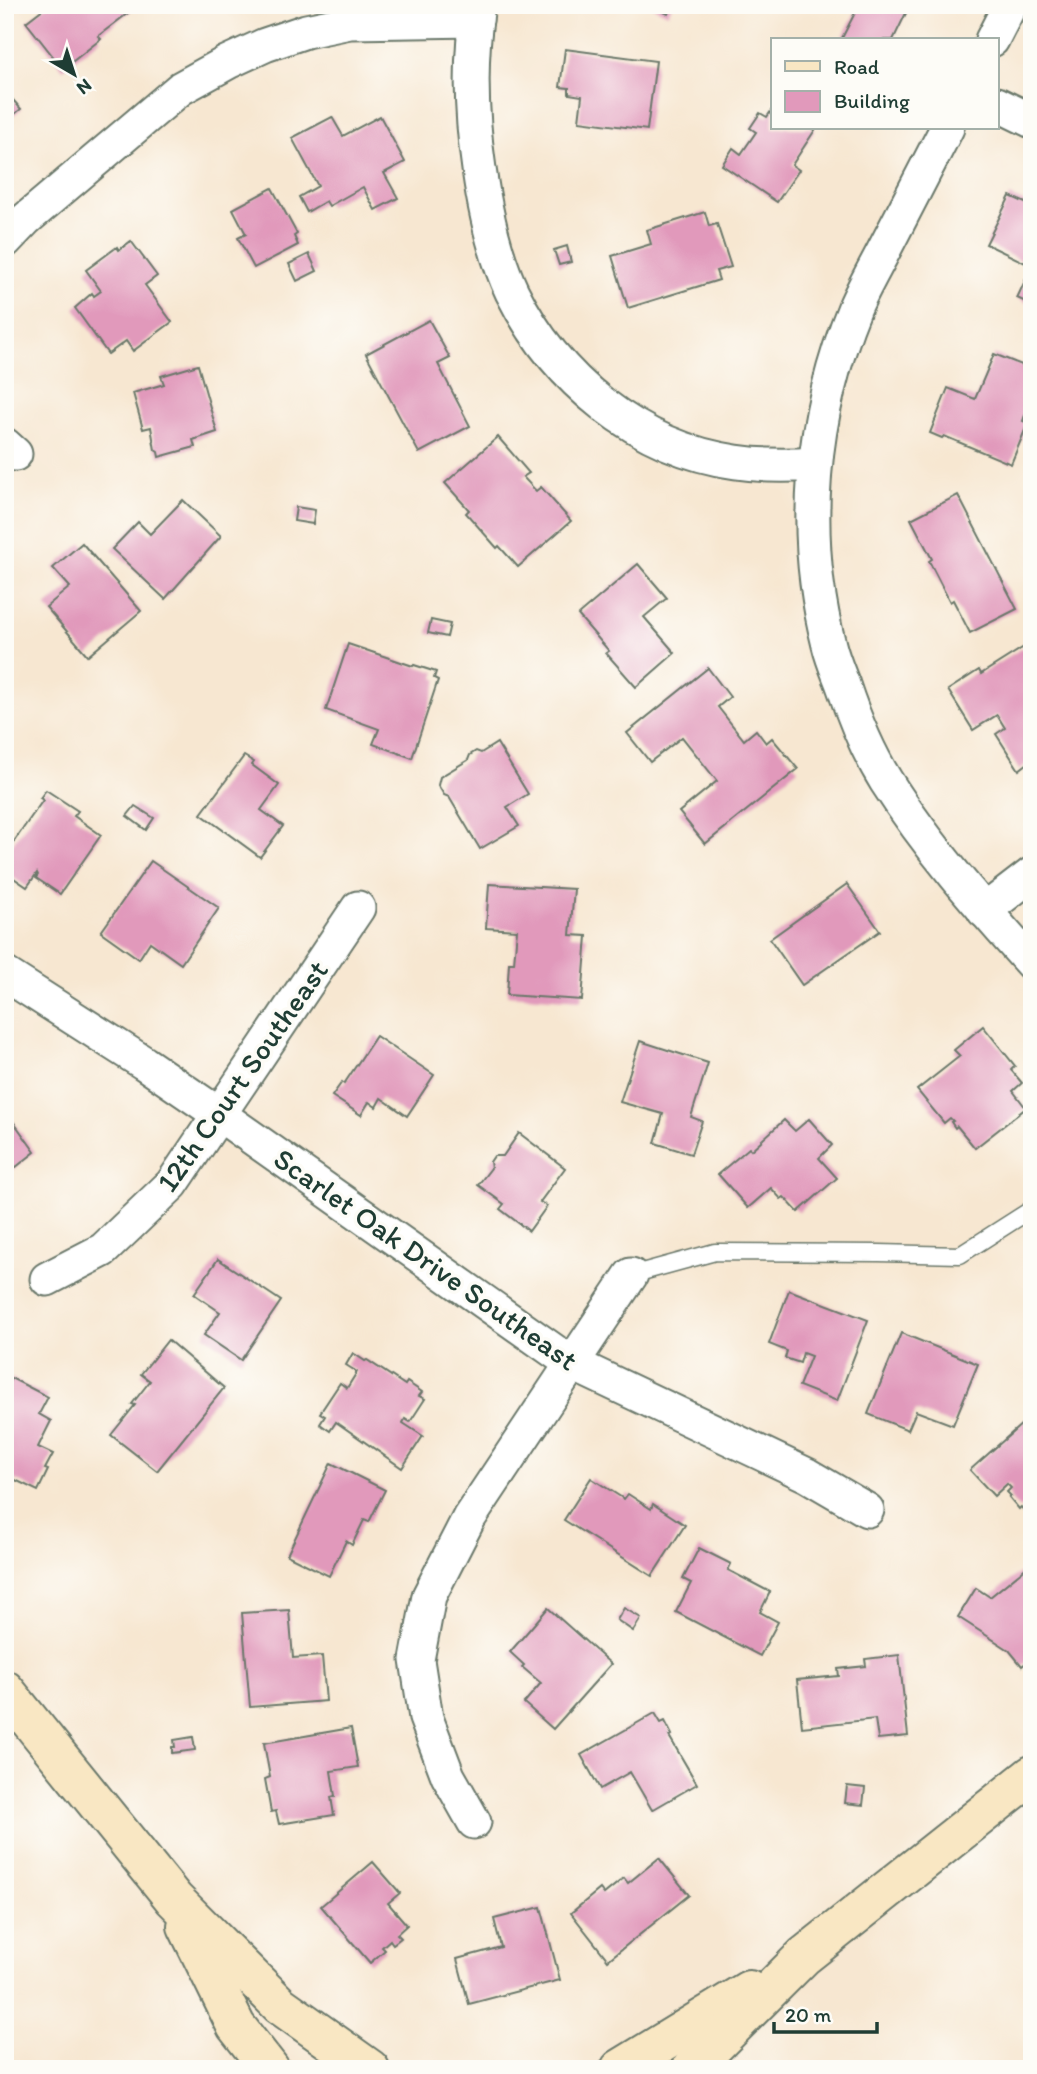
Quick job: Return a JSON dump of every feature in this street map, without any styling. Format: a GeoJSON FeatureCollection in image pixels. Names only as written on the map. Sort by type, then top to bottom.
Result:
{"type":"FeatureCollection","features":[{"type":"Feature","properties":{"kind":"street"},"geometry":{"type":"LineString","coordinates":[[993,38],[1010,5]]}},
{"type":"Feature","properties":{"kind":"street"},"geometry":{"type":"LineString","coordinates":[[5,241],[25,220],[181,88],[228,62],[265,45],[350,22],[477,13],[472,57],[473,131],[484,204],[496,250],[511,289],[531,326],[556,360],[596,399],[618,416],[654,437],[693,452],[734,462],[775,466],[815,464]]}},
{"type":"Feature","properties":{"kind":"street"},"geometry":{"type":"LineString","coordinates":[[998,104],[1032,121]]}},
{"type":"Feature","properties":{"kind":"street"},"geometry":{"type":"LineString","coordinates":[[946,130],[856,306],[831,375],[815,464],[813,500],[816,573],[829,645],[852,714],[885,779],[924,837],[984,911],[1032,964]]}},
{"type":"Feature","properties":{"kind":"street"},"geometry":{"type":"LineString","coordinates":[[984,911],[1032,874]]}},
{"type":"Feature","properties":{"kind":"street","name":"12th Court Southeast"},"geometry":{"type":"LineString","coordinates":[[47,1279],[103,1250],[172,1184],[358,908]]}},
{"type":"Feature","properties":{"kind":"street","name":"Scarlet Oak Drive Southeast"},"geometry":{"type":"LineString","coordinates":[[5,974],[145,1063],[571,1363],[807,1475],[867,1510]]}},
{"type":"Feature","properties":{"kind":"street"},"geometry":{"type":"LineString","coordinates":[[474,1822],[448,1776],[426,1718],[417,1660],[429,1596],[469,1518],[631,1275]]}},
{"type":"Feature","properties":{"kind":"street"},"geometry":{"type":"LineString","coordinates":[[5,1690],[174,1899],[280,2006],[370,2069]]}},
{"type":"Feature","properties":{"kind":"street"},"geometry":{"type":"LineString","coordinates":[[691,2069],[804,1956],[1032,1775]]}},
{"type":"Feature","properties":{"kind":"street"},"geometry":{"type":"LineString","coordinates":[[174,1899],[236,2026],[270,2069]]}},
{"type":"Feature","properties":{"kind":"street"},"geometry":{"type":"LineString","coordinates":[[620,2069],[804,1956]]}},
{"type":"Feature","properties":{"kind":"lane"},"geometry":{"type":"LineString","coordinates":[[631,1275],[715,1252],[960,1255],[1032,1209]]}},
{"type":"Feature","properties":{"kind":"building"},"geometry":{"type":"Polygon","coordinates":[[[48,5],[128,5],[132,10],[98,36],[101,39],[63,69],[26,22],[48,5]]]}},
{"type":"Feature","properties":{"kind":"building"},"geometry":{"type":"Polygon","coordinates":[[[649,5],[672,5],[668,14],[649,5]]]}},
{"type":"Feature","properties":{"kind":"building"},"geometry":{"type":"Polygon","coordinates":[[[859,5],[906,5],[905,8],[908,9],[894,38],[842,38],[859,5]]]}},
{"type":"Feature","properties":{"kind":"building"},"geometry":{"type":"Polygon","coordinates":[[[565,49],[656,61],[647,130],[579,121],[582,96],[569,94],[569,88],[560,87],[565,49]]]}},
{"type":"Feature","properties":{"kind":"building"},"geometry":{"type":"Polygon","coordinates":[[[5,91],[21,109],[5,122],[5,91]]]}},
{"type":"Feature","properties":{"kind":"building"},"geometry":{"type":"Polygon","coordinates":[[[771,111],[771,130],[815,130],[792,165],[799,170],[777,202],[722,165],[733,148],[741,154],[756,132],[750,128],[760,113],[767,117],[771,111]]]}},
{"type":"Feature","properties":{"kind":"building"},"geometry":{"type":"Polygon","coordinates":[[[380,116],[405,162],[384,173],[398,198],[375,210],[363,187],[329,206],[326,201],[307,212],[299,197],[318,186],[292,138],[332,117],[343,136],[380,116]]]}},
{"type":"Feature","properties":{"kind":"building"},"geometry":{"type":"Polygon","coordinates":[[[272,188],[297,234],[294,236],[298,245],[254,268],[238,238],[246,234],[233,209],[272,188]]]}},
{"type":"Feature","properties":{"kind":"building"},"geometry":{"type":"Polygon","coordinates":[[[1010,196],[1032,206],[1032,266],[986,244],[1010,196]]]}},
{"type":"Feature","properties":{"kind":"building"},"geometry":{"type":"Polygon","coordinates":[[[705,212],[709,226],[717,224],[731,267],[716,271],[719,280],[628,308],[612,256],[651,244],[647,230],[705,212]]]}},
{"type":"Feature","properties":{"kind":"building"},"geometry":{"type":"Polygon","coordinates":[[[131,241],[157,276],[145,285],[172,322],[133,351],[126,341],[108,354],[75,308],[92,293],[94,296],[101,291],[86,270],[117,247],[119,250],[131,241]]]}},
{"type":"Feature","properties":{"kind":"building"},"geometry":{"type":"Polygon","coordinates":[[[567,246],[571,262],[559,265],[554,250],[567,246]]]}},
{"type":"Feature","properties":{"kind":"building"},"geometry":{"type":"Polygon","coordinates":[[[309,254],[317,271],[297,281],[289,264],[309,254]]]}},
{"type":"Feature","properties":{"kind":"building"},"geometry":{"type":"Polygon","coordinates":[[[1032,266],[1032,305],[1017,298],[1032,266]]]}},
{"type":"Feature","properties":{"kind":"building"},"geometry":{"type":"Polygon","coordinates":[[[429,320],[450,358],[438,364],[470,426],[419,453],[366,354],[429,320]]]}},
{"type":"Feature","properties":{"kind":"building"},"geometry":{"type":"Polygon","coordinates":[[[994,354],[1032,369],[1032,409],[1031,412],[1027,410],[1023,421],[1028,423],[1011,464],[944,436],[942,438],[930,433],[948,388],[975,399],[994,354]]]}},
{"type":"Feature","properties":{"kind":"building"},"geometry":{"type":"Polygon","coordinates":[[[198,365],[217,432],[193,440],[195,447],[159,457],[151,427],[143,429],[133,393],[164,384],[161,376],[198,365]]]}},
{"type":"Feature","properties":{"kind":"building"},"geometry":{"type":"Polygon","coordinates":[[[498,437],[529,473],[523,477],[536,491],[541,487],[571,521],[518,567],[466,513],[469,510],[445,483],[498,437]]]}},
{"type":"Feature","properties":{"kind":"building"},"geometry":{"type":"Polygon","coordinates":[[[958,495],[1017,609],[970,633],[953,600],[950,602],[911,519],[958,495]]]}},
{"type":"Feature","properties":{"kind":"building"},"geometry":{"type":"Polygon","coordinates":[[[183,500],[221,536],[165,599],[112,549],[138,522],[150,534],[183,500]]]}},
{"type":"Feature","properties":{"kind":"building"},"geometry":{"type":"Polygon","coordinates":[[[296,507],[315,510],[313,524],[294,521],[296,507]]]}},
{"type":"Feature","properties":{"kind":"building"},"geometry":{"type":"Polygon","coordinates":[[[82,543],[141,611],[88,656],[46,607],[70,587],[53,568],[82,543]]]}},
{"type":"Feature","properties":{"kind":"building"},"geometry":{"type":"Polygon","coordinates":[[[638,564],[667,598],[644,617],[675,653],[636,687],[578,615],[638,564]]]}},
{"type":"Feature","properties":{"kind":"building"},"geometry":{"type":"Polygon","coordinates":[[[431,620],[450,624],[447,637],[428,633],[431,620]]]}},
{"type":"Feature","properties":{"kind":"building"},"geometry":{"type":"Polygon","coordinates":[[[348,644],[436,672],[434,678],[438,680],[412,758],[373,744],[379,729],[326,710],[348,644]]]}},
{"type":"Feature","properties":{"kind":"building"},"geometry":{"type":"Polygon","coordinates":[[[1027,645],[1032,652],[1032,760],[1019,770],[996,734],[1005,728],[997,715],[973,730],[948,690],[979,670],[981,674],[1027,645]]]}},
{"type":"Feature","properties":{"kind":"building"},"geometry":{"type":"Polygon","coordinates":[[[708,668],[730,697],[718,707],[744,740],[756,730],[766,743],[772,738],[798,769],[705,844],[679,812],[717,781],[682,737],[650,762],[627,733],[708,668]]]}},
{"type":"Feature","properties":{"kind":"building"},"geometry":{"type":"Polygon","coordinates":[[[497,743],[528,794],[507,807],[519,826],[480,849],[449,797],[444,795],[438,785],[440,777],[468,760],[470,755],[476,751],[481,753],[497,743]]]}},
{"type":"Feature","properties":{"kind":"building"},"geometry":{"type":"Polygon","coordinates":[[[244,756],[279,785],[261,810],[283,826],[260,857],[201,814],[244,756]]]}},
{"type":"Feature","properties":{"kind":"building"},"geometry":{"type":"Polygon","coordinates":[[[46,790],[78,811],[74,816],[101,835],[60,894],[36,878],[37,873],[27,887],[5,872],[5,848],[8,850],[43,800],[40,798],[46,790]]]}},
{"type":"Feature","properties":{"kind":"building"},"geometry":{"type":"Polygon","coordinates":[[[135,806],[154,818],[146,830],[127,816],[135,806]]]}},
{"type":"Feature","properties":{"kind":"building"},"geometry":{"type":"Polygon","coordinates":[[[151,861],[219,908],[181,964],[150,942],[139,959],[101,932],[151,861]]]}},
{"type":"Feature","properties":{"kind":"building"},"geometry":{"type":"Polygon","coordinates":[[[489,884],[574,889],[570,935],[587,936],[582,1000],[507,995],[509,963],[514,963],[517,930],[486,928],[489,884]]]}},
{"type":"Feature","properties":{"kind":"building"},"geometry":{"type":"Polygon","coordinates":[[[847,884],[880,931],[802,985],[770,939],[847,884]]]}},
{"type":"Feature","properties":{"kind":"building"},"geometry":{"type":"Polygon","coordinates":[[[983,1026],[1015,1066],[1011,1070],[1022,1083],[1013,1091],[1026,1108],[975,1148],[957,1126],[955,1128],[950,1118],[944,1123],[917,1090],[960,1056],[954,1050],[983,1026]]]}},
{"type":"Feature","properties":{"kind":"building"},"geometry":{"type":"Polygon","coordinates":[[[376,1036],[434,1075],[407,1116],[381,1098],[376,1107],[369,1102],[361,1115],[332,1096],[342,1082],[344,1084],[376,1036]]]}},
{"type":"Feature","properties":{"kind":"building"},"geometry":{"type":"Polygon","coordinates":[[[640,1041],[708,1063],[691,1117],[702,1121],[691,1154],[655,1143],[663,1114],[620,1102],[640,1041]]]}},
{"type":"Feature","properties":{"kind":"building"},"geometry":{"type":"Polygon","coordinates":[[[5,1110],[35,1152],[11,1171],[5,1163],[5,1110]]]}},
{"type":"Feature","properties":{"kind":"building"},"geometry":{"type":"Polygon","coordinates":[[[809,1119],[832,1145],[819,1158],[837,1178],[798,1212],[771,1188],[748,1208],[718,1174],[749,1148],[751,1150],[784,1120],[795,1131],[809,1119]]]}},
{"type":"Feature","properties":{"kind":"building"},"geometry":{"type":"Polygon","coordinates":[[[519,1133],[565,1168],[540,1202],[547,1206],[529,1231],[500,1209],[504,1204],[478,1185],[491,1168],[490,1162],[494,1156],[503,1156],[519,1133]]]}},
{"type":"Feature","properties":{"kind":"building"},"geometry":{"type":"Polygon","coordinates":[[[218,1259],[281,1301],[241,1360],[204,1335],[220,1312],[194,1294],[218,1259]]]}},
{"type":"Feature","properties":{"kind":"building"},"geometry":{"type":"Polygon","coordinates":[[[789,1290],[868,1320],[837,1401],[799,1386],[811,1356],[803,1353],[800,1363],[785,1358],[787,1351],[769,1344],[789,1290]]]}},
{"type":"Feature","properties":{"kind":"building"},"geometry":{"type":"Polygon","coordinates":[[[901,1333],[978,1364],[953,1425],[916,1411],[908,1430],[868,1414],[901,1333]]]}},
{"type":"Feature","properties":{"kind":"building"},"geometry":{"type":"Polygon","coordinates":[[[168,1340],[224,1388],[157,1471],[111,1435],[150,1381],[141,1374],[168,1340]]]}},
{"type":"Feature","properties":{"kind":"building"},"geometry":{"type":"Polygon","coordinates":[[[353,1353],[405,1385],[407,1382],[422,1392],[419,1396],[425,1399],[410,1422],[405,1419],[403,1423],[423,1436],[402,1468],[336,1422],[330,1431],[320,1424],[325,1416],[320,1413],[340,1383],[347,1388],[357,1372],[346,1365],[353,1353]]]}},
{"type":"Feature","properties":{"kind":"building"},"geometry":{"type":"Polygon","coordinates":[[[11,1378],[48,1397],[39,1414],[51,1421],[38,1447],[53,1454],[38,1491],[5,1475],[5,1390],[11,1378]]]}},
{"type":"Feature","properties":{"kind":"building"},"geometry":{"type":"Polygon","coordinates":[[[1032,1415],[1032,1506],[1025,1512],[1009,1497],[1011,1496],[1007,1492],[1011,1488],[1007,1484],[994,1496],[970,1470],[1032,1415]]]}},
{"type":"Feature","properties":{"kind":"building"},"geometry":{"type":"Polygon","coordinates":[[[331,1463],[385,1490],[369,1522],[364,1520],[352,1545],[346,1541],[329,1576],[287,1555],[331,1463]]]}},
{"type":"Feature","properties":{"kind":"building"},"geometry":{"type":"Polygon","coordinates":[[[591,1478],[624,1499],[628,1494],[651,1509],[653,1504],[685,1525],[652,1576],[564,1520],[591,1478]]]}},
{"type":"Feature","properties":{"kind":"building"},"geometry":{"type":"Polygon","coordinates":[[[699,1548],[731,1564],[728,1570],[770,1592],[760,1612],[778,1622],[760,1656],[676,1612],[691,1583],[683,1579],[699,1548]]]}},
{"type":"Feature","properties":{"kind":"building"},"geometry":{"type":"Polygon","coordinates":[[[1028,1566],[1032,1570],[1032,1658],[1022,1666],[1009,1650],[958,1617],[976,1588],[990,1597],[1028,1566]]]}},
{"type":"Feature","properties":{"kind":"building"},"geometry":{"type":"Polygon","coordinates":[[[548,1608],[611,1664],[553,1729],[524,1703],[541,1683],[522,1667],[524,1665],[510,1652],[548,1608]]]}},
{"type":"Feature","properties":{"kind":"building"},"geometry":{"type":"Polygon","coordinates":[[[624,1608],[641,1618],[633,1631],[617,1620],[624,1608]]]}},
{"type":"Feature","properties":{"kind":"building"},"geometry":{"type":"Polygon","coordinates":[[[289,1610],[293,1658],[322,1656],[326,1701],[250,1707],[242,1613],[289,1610]]]}},
{"type":"Feature","properties":{"kind":"building"},"geometry":{"type":"Polygon","coordinates":[[[899,1655],[908,1736],[878,1739],[875,1719],[802,1727],[797,1680],[839,1676],[838,1669],[866,1666],[865,1659],[899,1655]]]}},
{"type":"Feature","properties":{"kind":"building"},"geometry":{"type":"Polygon","coordinates":[[[655,1713],[661,1723],[665,1721],[672,1735],[669,1736],[697,1784],[652,1810],[630,1772],[600,1789],[581,1755],[655,1713]]]}},
{"type":"Feature","properties":{"kind":"building"},"geometry":{"type":"Polygon","coordinates":[[[351,1728],[358,1767],[331,1771],[335,1796],[331,1797],[334,1815],[279,1824],[276,1811],[271,1812],[265,1779],[270,1777],[264,1743],[351,1728]]]}},
{"type":"Feature","properties":{"kind":"building"},"geometry":{"type":"Polygon","coordinates":[[[193,1737],[195,1750],[172,1753],[174,1740],[193,1737]]]}},
{"type":"Feature","properties":{"kind":"building"},"geometry":{"type":"Polygon","coordinates":[[[847,1786],[865,1788],[863,1805],[845,1803],[847,1786]]]}},
{"type":"Feature","properties":{"kind":"building"},"geometry":{"type":"Polygon","coordinates":[[[659,1858],[689,1895],[608,1960],[571,1913],[600,1889],[604,1894],[624,1878],[628,1883],[659,1858]]]}},
{"type":"Feature","properties":{"kind":"building"},"geometry":{"type":"Polygon","coordinates":[[[373,1862],[400,1893],[388,1903],[407,1925],[397,1934],[401,1938],[393,1944],[390,1940],[382,1947],[385,1950],[370,1963],[321,1906],[373,1862]]]}},
{"type":"Feature","properties":{"kind":"building"},"geometry":{"type":"Polygon","coordinates":[[[541,1907],[560,1980],[469,2004],[457,1959],[501,1947],[494,1919],[541,1907]]]}}]}
